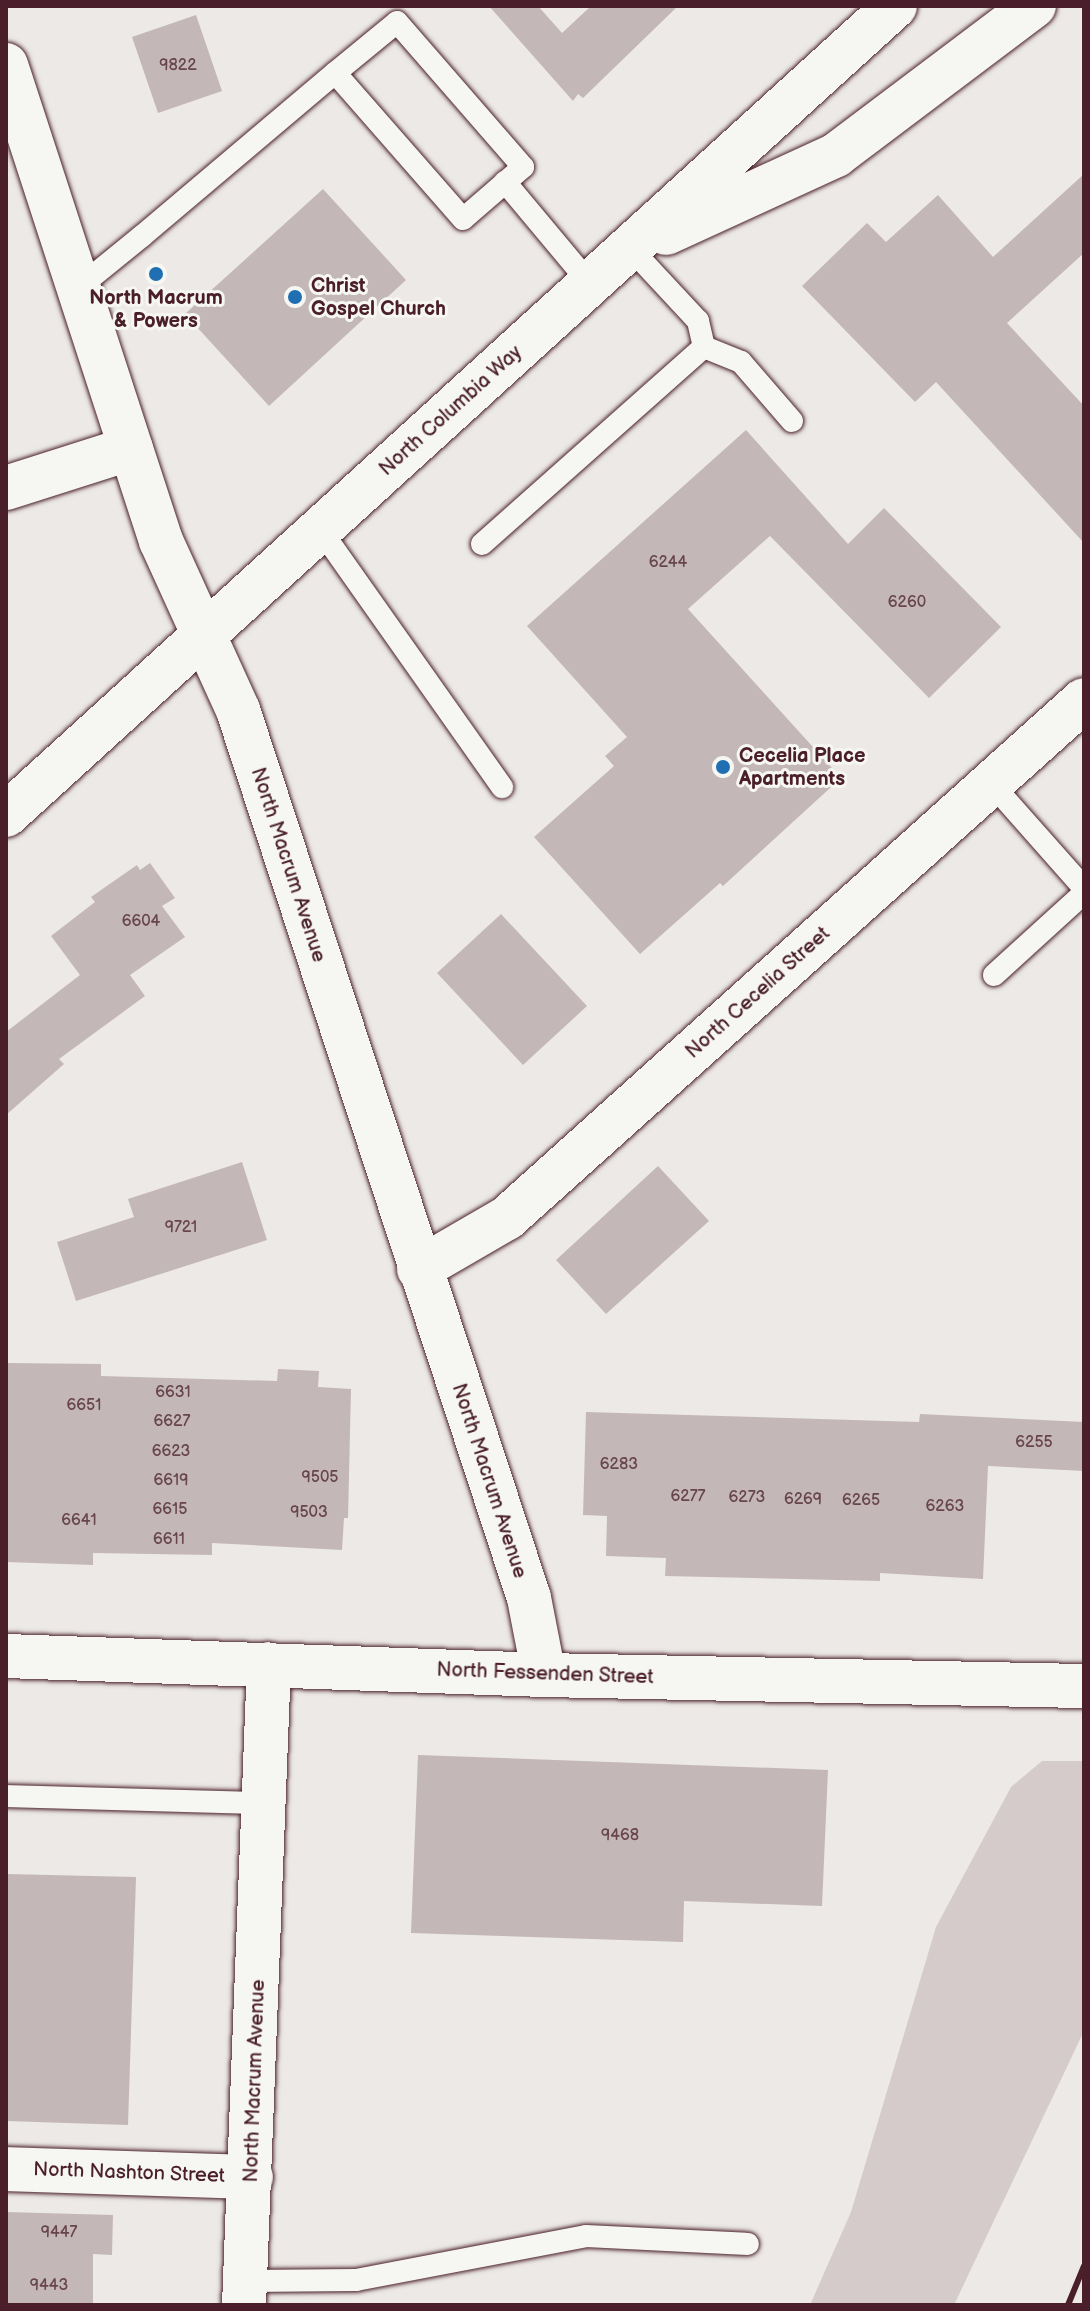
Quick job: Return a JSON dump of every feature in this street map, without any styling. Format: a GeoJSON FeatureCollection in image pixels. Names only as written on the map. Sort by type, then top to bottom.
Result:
{"type":"FeatureCollection","features":[{"type":"Feature","properties":{"kind":"street","name":"North Columbia Way"},"geometry":{"type":"LineString","coordinates":[[6,815],[895,6]]}},
{"type":"Feature","properties":{"kind":"street"},"geometry":{"type":"LineString","coordinates":[[631,249],[836,155],[1034,6]]}},
{"type":"Feature","properties":{"kind":"street","name":"North Macrum Avenue"},"geometry":{"type":"LineString","coordinates":[[6,65],[19,148],[78,288],[161,541],[238,710],[529,1598],[544,1675]]}},
{"type":"Feature","properties":{"kind":"street"},"geometry":{"type":"LineString","coordinates":[[6,488],[131,448]]}},
{"type":"Feature","properties":{"kind":"street","name":"North Cecelia Street"},"geometry":{"type":"LineString","coordinates":[[419,1269],[507,1218],[1084,700]]}},
{"type":"Feature","properties":{"kind":"street","name":"North Fessenden Street"},"geometry":{"type":"LineString","coordinates":[[6,1656],[544,1675],[1084,1686]]}},
{"type":"Feature","properties":{"kind":"street","name":"North Macrum Avenue"},"geometry":{"type":"LineString","coordinates":[[246,2293],[269,1664]]}},
{"type":"Feature","properties":{"kind":"street","name":"North Nashton Street"},"geometry":{"type":"LineString","coordinates":[[6,2169],[251,2177]]}},
{"type":"Feature","properties":{"kind":"lane"},"geometry":{"type":"LineString","coordinates":[[78,288],[335,73],[397,22],[523,167],[463,219],[335,73]]}},
{"type":"Feature","properties":{"kind":"lane"},"geometry":{"type":"LineString","coordinates":[[505,182],[591,285]]}},
{"type":"Feature","properties":{"kind":"lane"},"geometry":{"type":"LineString","coordinates":[[631,249],[698,321],[704,347]]}},
{"type":"Feature","properties":{"kind":"lane"},"geometry":{"type":"LineString","coordinates":[[704,347],[741,362],[792,421]]}},
{"type":"Feature","properties":{"kind":"lane"},"geometry":{"type":"LineString","coordinates":[[482,544],[704,347]]}},
{"type":"Feature","properties":{"kind":"lane"},"geometry":{"type":"LineString","coordinates":[[320,529],[502,787]]}},
{"type":"Feature","properties":{"kind":"lane"},"geometry":{"type":"LineString","coordinates":[[991,783],[1084,891],[994,975]]}},
{"type":"Feature","properties":{"kind":"lane"},"geometry":{"type":"LineString","coordinates":[[6,1796],[264,1803]]}},
{"type":"Feature","properties":{"kind":"lane"},"geometry":{"type":"LineString","coordinates":[[246,2293],[356,2280],[586,2236],[748,2244]]}},
{"type":"Feature","properties":{"kind":"shaded area"},"geometry":{"type":"Polygon","coordinates":[[[1042,1761],[1084,1761],[1084,2031],[954,2305],[810,2305],[851,2212],[936,1927],[1011,1787],[1042,1761]]]}},
{"type":"Feature","properties":{"kind":"building"},"geometry":{"type":"Polygon","coordinates":[[[489,6],[538,6],[562,33],[591,6],[678,6],[583,98],[578,94],[573,101],[489,6]]]}},
{"type":"Feature","properties":{"kind":"building"},"geometry":{"type":"Polygon","coordinates":[[[196,15],[222,91],[158,113],[132,37],[196,15]]]}},
{"type":"Feature","properties":{"kind":"building"},"geometry":{"type":"Polygon","coordinates":[[[1084,174],[1084,253],[1007,323],[1084,406],[1084,543],[936,382],[915,402],[802,286],[867,223],[886,242],[938,195],[993,257],[1084,174]]]}},
{"type":"Feature","properties":{"kind":"building","name":"Christ Gospel Church"},"geometry":{"type":"Polygon","coordinates":[[[323,189],[406,280],[269,406],[185,314],[323,189]]]}},
{"type":"Feature","properties":{"kind":"building"},"geometry":{"type":"Polygon","coordinates":[[[746,430],[848,544],[884,508],[1001,627],[929,698],[770,536],[688,609],[841,778],[723,886],[720,883],[640,954],[534,837],[614,766],[605,756],[627,737],[527,626],[746,430]]]}},
{"type":"Feature","properties":{"kind":"building"},"geometry":{"type":"Polygon","coordinates":[[[150,863],[175,898],[162,906],[185,937],[130,975],[145,996],[59,1059],[64,1064],[6,1115],[6,1032],[80,975],[51,936],[95,902],[91,897],[137,865],[140,870],[150,863]]]}},
{"type":"Feature","properties":{"kind":"building"},"geometry":{"type":"Polygon","coordinates":[[[501,914],[587,1006],[523,1065],[437,973],[501,914]]]}},
{"type":"Feature","properties":{"kind":"building"},"geometry":{"type":"Polygon","coordinates":[[[242,1162],[267,1240],[76,1301],[57,1242],[134,1217],[128,1199],[242,1162]]]}},
{"type":"Feature","properties":{"kind":"building"},"geometry":{"type":"Polygon","coordinates":[[[658,1166],[709,1221],[606,1314],[556,1260],[658,1166]]]}},
{"type":"Feature","properties":{"kind":"building"},"geometry":{"type":"Polygon","coordinates":[[[6,1363],[101,1364],[101,1376],[277,1381],[278,1369],[319,1371],[318,1387],[351,1389],[348,1518],[344,1518],[342,1550],[212,1543],[212,1555],[93,1553],[93,1565],[6,1562],[6,1363]]]}},
{"type":"Feature","properties":{"kind":"building"},"geometry":{"type":"Polygon","coordinates":[[[586,1412],[919,1422],[920,1414],[1084,1422],[1084,1471],[988,1466],[983,1579],[880,1573],[880,1581],[665,1576],[666,1558],[606,1556],[607,1516],[583,1515],[586,1412]]]}},
{"type":"Feature","properties":{"kind":"building"},"geometry":{"type":"Polygon","coordinates":[[[418,1755],[828,1770],[822,1906],[684,1901],[683,1942],[411,1933],[418,1755]]]}},
{"type":"Feature","properties":{"kind":"building"},"geometry":{"type":"Polygon","coordinates":[[[6,1874],[136,1877],[128,2125],[6,2121],[6,1874]]]}},
{"type":"Feature","properties":{"kind":"building"},"geometry":{"type":"Polygon","coordinates":[[[6,2212],[113,2215],[112,2255],[93,2254],[93,2305],[6,2305],[6,2212]]]}},
{"type":"Feature","properties":{"kind":"railway"},"geometry":{"type":"LineString","coordinates":[[1068,2305],[1084,2266]]}},
{"type":"Feature","properties":{"kind":"place","name":"North Macrum & Powers"},"geometry":{"type":"Point","coordinates":[156,274]}},
{"type":"Feature","properties":{"kind":"place","name":"Christ Gospel Church"},"geometry":{"type":"Point","coordinates":[295,297]}},
{"type":"Feature","properties":{"kind":"place","name":"Cecelia Place Apartments"},"geometry":{"type":"Point","coordinates":[723,767]}}]}
